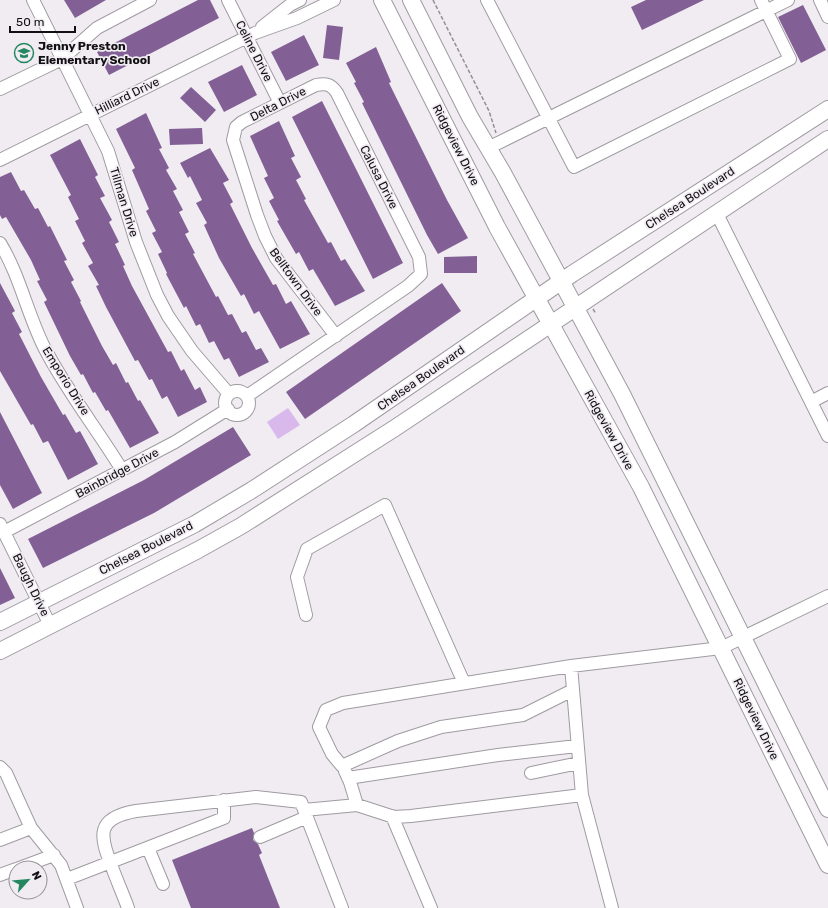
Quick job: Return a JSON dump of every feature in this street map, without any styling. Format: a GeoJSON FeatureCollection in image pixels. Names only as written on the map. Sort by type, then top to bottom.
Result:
{"type":"FeatureCollection","features":[{"type":"Feature","properties":{"kind":"main road","name":"Ridgeview Drive"},"geometry":{"type":"LineString","coordinates":[[382,0],[497,227],[641,487],[828,865]]}},
{"type":"Feature","properties":{"kind":"main road","name":"Ridgeview Drive"},"geometry":{"type":"LineString","coordinates":[[411,0],[470,117],[494,145],[561,281],[582,304],[622,394],[828,809]]}},
{"type":"Feature","properties":{"kind":"main road","name":"Chelsea Boulevard"},"geometry":{"type":"LineString","coordinates":[[0,622],[194,524],[235,501],[360,420],[561,281],[828,109]]}},
{"type":"Feature","properties":{"kind":"main road"},"geometry":{"type":"LineString","coordinates":[[0,651],[242,526],[551,325],[716,212],[828,139]]}},
{"type":"Feature","properties":{"kind":"street","name":"Tillman Drive"},"geometry":{"type":"LineString","coordinates":[[33,0],[108,151],[136,242],[157,295],[168,316],[192,351],[229,394]]}},
{"type":"Feature","properties":{"kind":"street"},"geometry":{"type":"LineString","coordinates":[[0,89],[62,59],[97,28],[150,0]]}},
{"type":"Feature","properties":{"kind":"street","name":"Celine Drive"},"geometry":{"type":"LineString","coordinates":[[228,0],[251,35],[280,103]]}},
{"type":"Feature","properties":{"kind":"street","name":"Hilliard Drive"},"geometry":{"type":"LineString","coordinates":[[251,35],[290,5],[300,0]]}},
{"type":"Feature","properties":{"kind":"street","name":"Hilliard Drive"},"geometry":{"type":"LineString","coordinates":[[0,160],[89,114],[251,35],[297,18],[334,0]]}},
{"type":"Feature","properties":{"kind":"street"},"geometry":{"type":"LineString","coordinates":[[487,0],[574,166],[790,59],[764,5]]}},
{"type":"Feature","properties":{"kind":"street"},"geometry":{"type":"LineString","coordinates":[[494,145],[764,5],[788,0]]}},
{"type":"Feature","properties":{"kind":"street"},"geometry":{"type":"LineString","coordinates":[[820,0],[828,17]]}},
{"type":"Feature","properties":{"kind":"street","name":"Delta Drive"},"geometry":{"type":"LineString","coordinates":[[234,133],[236,127],[242,122],[316,85],[329,84]]}},
{"type":"Feature","properties":{"kind":"street","name":"Calusa Drive"},"geometry":{"type":"LineString","coordinates":[[329,84],[337,93],[419,257],[421,274],[416,280],[336,336]]}},
{"type":"Feature","properties":{"kind":"street","name":"Belltown Drive"},"geometry":{"type":"LineString","coordinates":[[234,133],[236,149],[256,215],[276,258],[336,336]]}},
{"type":"Feature","properties":{"kind":"street"},"geometry":{"type":"LineString","coordinates":[[716,212],[828,436]]}},
{"type":"Feature","properties":{"kind":"street","name":"Emporio Drive"},"geometry":{"type":"LineString","coordinates":[[0,244],[11,261],[44,345],[57,371],[122,470]]}},
{"type":"Feature","properties":{"kind":"street"},"geometry":{"type":"LineString","coordinates":[[247,396],[336,336]]}},
{"type":"Feature","properties":{"kind":"street"},"geometry":{"type":"LineString","coordinates":[[237,391],[247,396],[249,404],[243,413],[235,414],[228,409],[226,404],[229,394],[237,391]]}},
{"type":"Feature","properties":{"kind":"street"},"geometry":{"type":"LineString","coordinates":[[811,402],[828,394]]}},
{"type":"Feature","properties":{"kind":"street","name":"Bainbridge Drive"},"geometry":{"type":"LineString","coordinates":[[2,528],[122,470],[175,442],[228,409]]}},
{"type":"Feature","properties":{"kind":"street"},"geometry":{"type":"LineString","coordinates":[[306,615],[297,577],[307,549],[385,505],[464,683]]}},
{"type":"Feature","properties":{"kind":"street","name":"Baugh Drive"},"geometry":{"type":"LineString","coordinates":[[2,528],[50,626]]}},
{"type":"Feature","properties":{"kind":"street"},"geometry":{"type":"LineString","coordinates":[[357,806],[348,778],[342,766],[332,754],[319,727],[326,710],[343,703],[571,666],[721,648],[828,596]]}},
{"type":"Feature","properties":{"kind":"street"},"geometry":{"type":"LineString","coordinates":[[571,666],[582,795],[612,908]]}},
{"type":"Feature","properties":{"kind":"street"},"geometry":{"type":"LineString","coordinates":[[342,766],[398,741],[441,727],[523,715],[573,690]]}},
{"type":"Feature","properties":{"kind":"street"},"geometry":{"type":"LineString","coordinates":[[348,778],[498,755],[577,746]]}},
{"type":"Feature","properties":{"kind":"street"},"geometry":{"type":"LineString","coordinates":[[531,772],[579,763]]}},
{"type":"Feature","properties":{"kind":"street"},"geometry":{"type":"LineString","coordinates":[[0,766],[6,773],[31,828],[54,855],[67,879],[77,908]]}},
{"type":"Feature","properties":{"kind":"street"},"geometry":{"type":"LineString","coordinates":[[260,837],[306,814],[357,806],[392,816],[411,816],[582,795]]}},
{"type":"Feature","properties":{"kind":"street"},"geometry":{"type":"LineString","coordinates":[[128,908],[103,846],[103,831],[113,818],[124,813],[136,811],[256,797],[280,798],[301,802],[342,908]]}},
{"type":"Feature","properties":{"kind":"street"},"geometry":{"type":"LineString","coordinates":[[67,879],[224,818],[224,800]]}},
{"type":"Feature","properties":{"kind":"street"},"geometry":{"type":"LineString","coordinates":[[392,816],[431,908]]}},
{"type":"Feature","properties":{"kind":"street"},"geometry":{"type":"LineString","coordinates":[[0,840],[31,828]]}},
{"type":"Feature","properties":{"kind":"street"},"geometry":{"type":"LineString","coordinates":[[148,848],[163,884]]}},
{"type":"Feature","properties":{"kind":"street"},"geometry":{"type":"LineString","coordinates":[[41,860],[54,855]]}},
{"type":"Feature","properties":{"kind":"path"},"geometry":{"type":"LineString","coordinates":[[433,0],[489,111],[494,145]]}},
{"type":"Feature","properties":{"kind":"path"},"geometry":{"type":"LineString","coordinates":[[582,304],[596,314]]}},
{"type":"Feature","properties":{"kind":"shaded area"},"geometry":{"type":"Polygon","coordinates":[[[288,408],[300,425],[278,439],[267,422],[288,408]]]}},
{"type":"Feature","properties":{"kind":"building"},"geometry":{"type":"Polygon","coordinates":[[[64,0],[106,0],[75,18],[64,0]]]}},
{"type":"Feature","properties":{"kind":"building"},"geometry":{"type":"Polygon","coordinates":[[[198,0],[210,0],[219,18],[109,75],[97,52],[198,0]]]}},
{"type":"Feature","properties":{"kind":"building"},"geometry":{"type":"Polygon","coordinates":[[[646,0],[704,0],[642,30],[631,7],[646,0]]]}},
{"type":"Feature","properties":{"kind":"building"},"geometry":{"type":"Polygon","coordinates":[[[803,5],[826,50],[801,63],[778,17],[803,5]]]}},
{"type":"Feature","properties":{"kind":"building"},"geometry":{"type":"Polygon","coordinates":[[[327,25],[343,27],[339,60],[323,58],[327,25]]]}},
{"type":"Feature","properties":{"kind":"building"},"geometry":{"type":"Polygon","coordinates":[[[304,35],[319,65],[286,81],[271,52],[304,35]]]}},
{"type":"Feature","properties":{"kind":"building"},"geometry":{"type":"Polygon","coordinates":[[[376,47],[391,82],[389,83],[447,200],[468,238],[438,254],[427,235],[362,103],[364,102],[354,83],[356,82],[346,63],[376,47]]]}},
{"type":"Feature","properties":{"kind":"building"},"geometry":{"type":"Polygon","coordinates":[[[242,65],[257,95],[224,112],[208,82],[242,65]]]}},
{"type":"Feature","properties":{"kind":"building"},"geometry":{"type":"Polygon","coordinates":[[[191,87],[216,110],[205,122],[180,98],[191,87]]]}},
{"type":"Feature","properties":{"kind":"building"},"geometry":{"type":"Polygon","coordinates":[[[322,101],[403,263],[373,279],[292,117],[322,101]]]}},
{"type":"Feature","properties":{"kind":"building"},"geometry":{"type":"Polygon","coordinates":[[[146,113],[162,148],[159,149],[169,168],[166,170],[177,189],[173,191],[183,210],[179,212],[189,232],[185,234],[195,253],[193,254],[216,297],[218,296],[228,315],[232,314],[242,333],[246,331],[256,350],[261,348],[269,362],[239,377],[229,358],[224,360],[214,341],[209,343],[200,324],[196,326],[186,306],[184,308],[166,274],[167,273],[158,254],[162,252],[152,233],[156,231],[146,211],[149,209],[132,170],[135,168],[116,129],[146,113]]]}},
{"type":"Feature","properties":{"kind":"building"},"geometry":{"type":"Polygon","coordinates":[[[279,121],[295,156],[291,158],[301,177],[296,180],[306,199],[304,200],[328,243],[331,242],[341,261],[345,259],[365,291],[335,306],[313,269],[309,271],[299,252],[296,254],[277,221],[279,220],[269,201],[274,198],[264,178],[268,176],[250,136],[279,121]]]}},
{"type":"Feature","properties":{"kind":"building"},"geometry":{"type":"Polygon","coordinates":[[[202,128],[203,144],[170,145],[169,129],[202,128]]]}},
{"type":"Feature","properties":{"kind":"building"},"geometry":{"type":"Polygon","coordinates":[[[80,139],[98,175],[95,177],[105,196],[100,198],[112,220],[109,222],[119,242],[115,244],[125,265],[123,266],[132,286],[168,352],[171,351],[181,371],[184,369],[195,390],[200,387],[207,402],[178,417],[167,396],[162,399],[152,379],[149,380],[138,360],[135,361],[106,307],[96,286],[99,285],[88,266],[93,263],[82,243],[85,241],[75,221],[79,219],[68,197],[71,195],[50,155],[80,139]]]}},
{"type":"Feature","properties":{"kind":"building"},"geometry":{"type":"Polygon","coordinates":[[[210,148],[229,180],[223,183],[233,202],[230,204],[252,248],[273,285],[276,284],[286,304],[291,301],[310,334],[280,349],[259,311],[254,314],[244,294],[241,296],[219,258],[204,225],[207,223],[196,203],[202,200],[190,176],[188,178],[180,163],[210,148]]]}},
{"type":"Feature","properties":{"kind":"building"},"geometry":{"type":"Polygon","coordinates":[[[11,172],[21,191],[24,190],[35,209],[38,208],[48,227],[50,226],[67,260],[64,261],[74,280],[71,282],[102,346],[113,365],[116,363],[126,383],[128,382],[138,401],[140,400],[159,433],[130,448],[108,410],[106,411],[95,392],[93,393],[83,374],[81,375],[70,356],[44,302],[47,300],[37,281],[40,280],[31,260],[6,217],[2,219],[0,215],[0,177],[11,172]]]}},
{"type":"Feature","properties":{"kind":"building"},"geometry":{"type":"Polygon","coordinates":[[[477,256],[477,273],[444,273],[444,257],[477,256]]]}},
{"type":"Feature","properties":{"kind":"building"},"geometry":{"type":"Polygon","coordinates":[[[0,283],[15,311],[12,313],[22,332],[19,334],[41,377],[63,415],[65,414],[76,433],[80,431],[98,464],[68,480],[48,441],[43,443],[0,371],[0,283]]]}},
{"type":"Feature","properties":{"kind":"building"},"geometry":{"type":"Polygon","coordinates":[[[442,283],[461,311],[305,419],[286,392],[442,283]]]}},
{"type":"Feature","properties":{"kind":"building"},"geometry":{"type":"Polygon","coordinates":[[[0,412],[42,493],[13,509],[0,485],[0,412]]]}},
{"type":"Feature","properties":{"kind":"building"},"geometry":{"type":"Polygon","coordinates":[[[233,427],[251,455],[154,513],[43,568],[28,539],[144,480],[233,427]]]}},
{"type":"Feature","properties":{"kind":"building"},"geometry":{"type":"Polygon","coordinates":[[[0,568],[15,598],[0,605],[0,568]]]}},
{"type":"Feature","properties":{"kind":"building"},"geometry":{"type":"Polygon","coordinates":[[[252,828],[254,833],[253,840],[258,844],[262,853],[259,855],[280,908],[191,908],[172,860],[252,828]]]}},
{"type":"Feature","properties":{"kind":"place","name":"Jenny Preston Elementary School"},"geometry":{"type":"Point","coordinates":[24,53]}}]}
